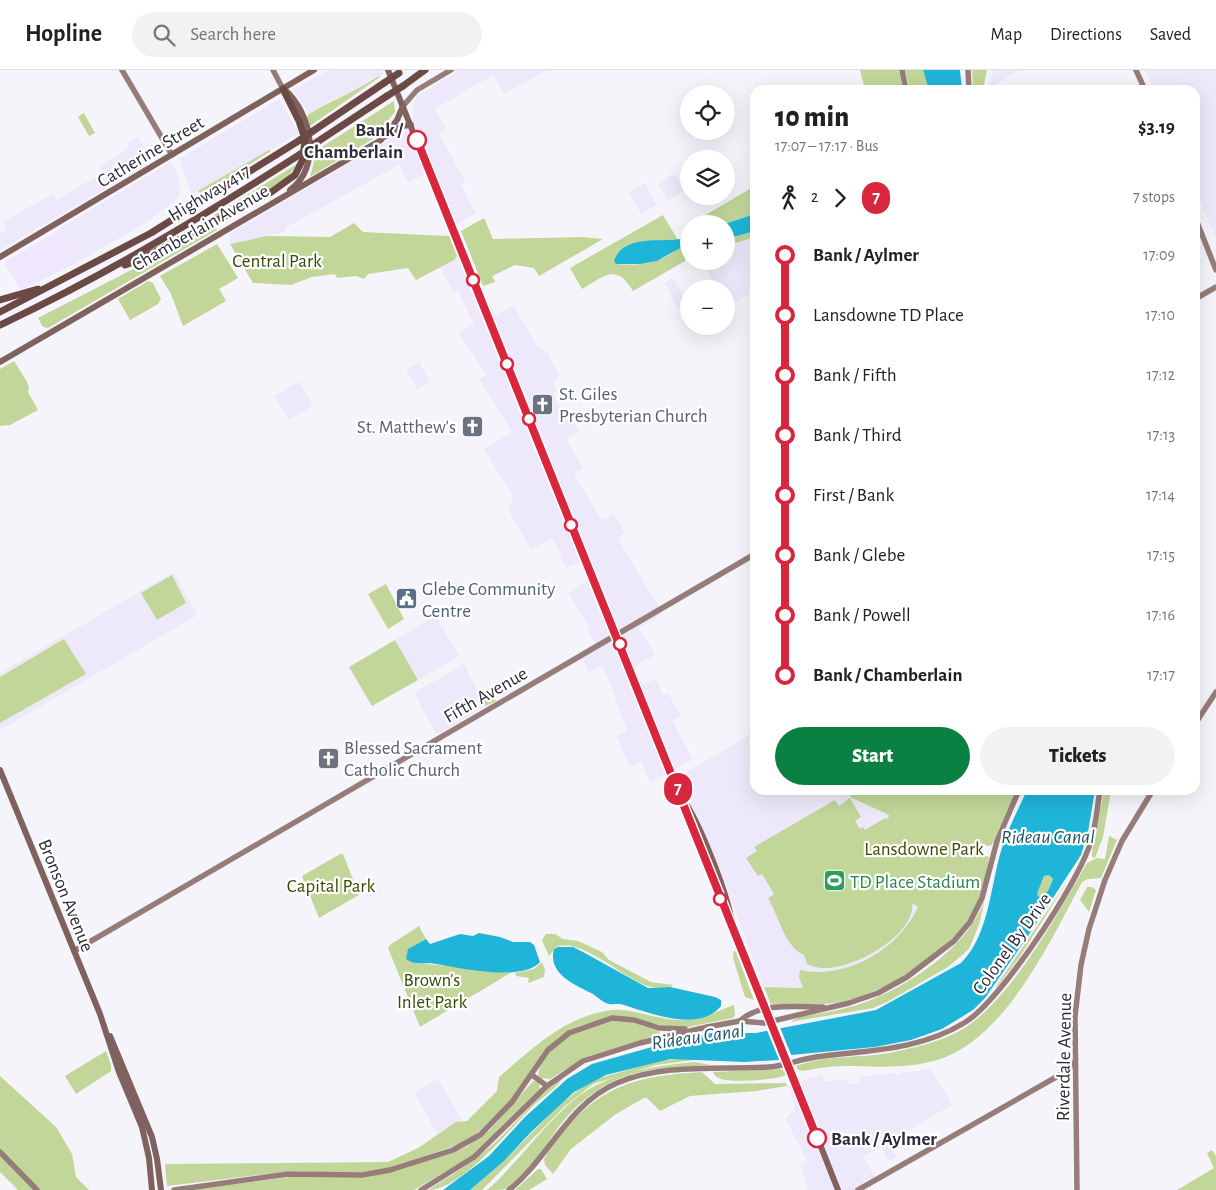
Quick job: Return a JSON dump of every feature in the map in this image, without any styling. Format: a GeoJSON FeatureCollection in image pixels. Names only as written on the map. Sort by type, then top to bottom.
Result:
{"type":"FeatureCollection","features":[{"type":"Feature","properties":{"kind":"highway","name":"Highway 417"},"geometry":{"type":"LineString","coordinates":[[0,325],[33,310],[104,272],[202,216],[299,155],[425,70]]}},
{"type":"Feature","properties":{"kind":"highway"},"geometry":{"type":"LineString","coordinates":[[417,76],[431,70]]}},
{"type":"Feature","properties":{"kind":"highway"},"geometry":{"type":"LineString","coordinates":[[0,300],[25,296],[59,282],[151,233],[300,140],[401,72]]}},
{"type":"Feature","properties":{"kind":"highway"},"geometry":{"type":"LineString","coordinates":[[104,272],[139,260],[270,193],[291,180],[303,159],[305,139],[299,121],[283,89]]}},
{"type":"Feature","properties":{"kind":"highway"},"geometry":{"type":"LineString","coordinates":[[0,312],[14,306],[25,296]]}},
{"type":"Feature","properties":{"kind":"main road"},"geometry":{"type":"LineString","coordinates":[[122,70],[172,155]]}},
{"type":"Feature","properties":{"kind":"main road"},"geometry":{"type":"LineString","coordinates":[[272,70],[283,89],[290,94],[304,120],[309,137],[310,153],[307,169],[299,183],[274,201]]}},
{"type":"Feature","properties":{"kind":"main road","name":"Catherine Street"},"geometry":{"type":"LineString","coordinates":[[0,257],[314,70]]}},
{"type":"Feature","properties":{"kind":"main road"},"geometry":{"type":"LineString","coordinates":[[388,70],[682,798],[684,811],[706,855],[730,911],[732,922],[838,1190]]}},
{"type":"Feature","properties":{"kind":"main road"},"geometry":{"type":"LineString","coordinates":[[403,106],[417,90],[451,70]]}},
{"type":"Feature","properties":{"kind":"main road"},"geometry":{"type":"LineString","coordinates":[[902,70],[905,85]]}},
{"type":"Feature","properties":{"kind":"main road"},"geometry":{"type":"LineString","coordinates":[[968,70],[969,85]]}},
{"type":"Feature","properties":{"kind":"main road"},"geometry":{"type":"LineString","coordinates":[[1136,70],[1143,85]]}},
{"type":"Feature","properties":{"kind":"main road","name":"Chamberlain Avenue"},"geometry":{"type":"LineString","coordinates":[[0,362],[381,140],[397,120],[403,106]]}},
{"type":"Feature","properties":{"kind":"main road"},"geometry":{"type":"LineString","coordinates":[[381,140],[402,126],[411,125]]}},
{"type":"Feature","properties":{"kind":"main road"},"geometry":{"type":"LineString","coordinates":[[1200,230],[1216,270]]}},
{"type":"Feature","properties":{"kind":"main road"},"geometry":{"type":"LineString","coordinates":[[1200,296],[1216,286]]}},
{"type":"Feature","properties":{"kind":"main road","name":"Fifth Avenue"},"geometry":{"type":"LineString","coordinates":[[74,951],[750,557]]}},
{"type":"Feature","properties":{"kind":"main road"},"geometry":{"type":"LineString","coordinates":[[1200,716],[1216,692]]}},
{"type":"Feature","properties":{"kind":"main road","name":"Bronson Avenue"},"geometry":{"type":"LineString","coordinates":[[0,770],[106,1031],[119,1072],[144,1133],[152,1190]]}},
{"type":"Feature","properties":{"kind":"main road"},"geometry":{"type":"LineString","coordinates":[[740,1020],[764,1023],[865,998],[900,981],[932,959],[964,931],[980,904],[997,841],[1017,795]]}},
{"type":"Feature","properties":{"kind":"main road","name":"Colonel By Drive"},"geometry":{"type":"LineString","coordinates":[[509,1190],[538,1161],[567,1121],[588,1102],[617,1083],[655,1073],[714,1067],[771,1067],[816,1057],[891,1050],[925,1041],[950,1031],[974,1017],[1007,980],[1044,928],[1078,872],[1092,838],[1099,795]]}},
{"type":"Feature","properties":{"kind":"main road","name":"Riverdale Avenue"},"geometry":{"type":"LineString","coordinates":[[1077,1190],[1076,1004],[1089,929],[1104,882],[1122,841],[1150,795]]}},
{"type":"Feature","properties":{"kind":"main road"},"geometry":{"type":"LineString","coordinates":[[421,1190],[474,1157],[547,1086],[569,1069],[590,1058],[740,1020],[750,1014],[772,1008],[834,1006]]}},
{"type":"Feature","properties":{"kind":"main road"},"geometry":{"type":"LineString","coordinates":[[174,1190],[288,1174],[374,1173],[452,1150],[473,1140],[486,1130],[512,1102],[545,1054],[559,1039],[575,1030],[607,1020],[629,1020],[670,1030],[707,1027]]}},
{"type":"Feature","properties":{"kind":"main road","name":"Bronson Avenue"},"geometry":{"type":"LineString","coordinates":[[106,1031],[115,1045],[151,1135],[157,1159],[160,1188]]}},
{"type":"Feature","properties":{"kind":"main road"},"geometry":{"type":"LineString","coordinates":[[858,1190],[1065,1072],[1075,1062]]}},
{"type":"Feature","properties":{"kind":"main road"},"geometry":{"type":"LineString","coordinates":[[532,1075],[547,1086]]}},
{"type":"Feature","properties":{"kind":"main road"},"geometry":{"type":"LineString","coordinates":[[0,1146],[14,1167]]}},
{"type":"Feature","properties":{"kind":"main road"},"geometry":{"type":"LineString","coordinates":[[0,1152],[37,1190]]}},
{"type":"Feature","properties":{"kind":"shaded area"},"geometry":{"type":"Polygon","coordinates":[[[329,70],[381,70],[383,74],[361,88],[331,101],[309,114],[301,102],[311,96],[303,84],[329,70]]]}},
{"type":"Feature","properties":{"kind":"shaded area"},"geometry":{"type":"Polygon","coordinates":[[[459,70],[547,70],[504,94],[493,75],[435,109],[446,129],[439,134],[466,182],[461,184],[476,213],[457,224],[434,169],[408,183],[399,165],[285,228],[285,232],[230,244],[229,234],[404,131],[413,120],[413,105],[417,96],[459,70]]]}},
{"type":"Feature","properties":{"kind":"shaded area"},"geometry":{"type":"Polygon","coordinates":[[[993,70],[1020,70],[994,85],[990,85],[993,70]]]}},
{"type":"Feature","properties":{"kind":"shaded area"},"geometry":{"type":"Polygon","coordinates":[[[1145,70],[1216,70],[1216,239],[1200,201],[1200,85],[1152,85],[1145,70]]]}},
{"type":"Feature","properties":{"kind":"shaded area"},"geometry":{"type":"Polygon","coordinates":[[[303,84],[311,97],[301,102],[293,90],[303,84]]]}},
{"type":"Feature","properties":{"kind":"shaded area"},"geometry":{"type":"Polygon","coordinates":[[[279,99],[299,133],[192,195],[179,159],[279,99]]]}},
{"type":"Feature","properties":{"kind":"shaded area"},"geometry":{"type":"Polygon","coordinates":[[[137,137],[145,147],[139,152],[146,165],[0,250],[0,234],[7,230],[3,222],[52,194],[57,200],[102,173],[99,167],[129,148],[127,144],[137,137]]]}},
{"type":"Feature","properties":{"kind":"shaded area"},"geometry":{"type":"Polygon","coordinates":[[[171,162],[179,177],[180,193],[175,200],[149,221],[76,263],[58,231],[63,226],[171,162]]]}},
{"type":"Feature","properties":{"kind":"shaded area"},"geometry":{"type":"Polygon","coordinates":[[[675,174],[680,182],[680,193],[668,200],[658,184],[675,174]]]}},
{"type":"Feature","properties":{"kind":"shaded area"},"geometry":{"type":"Polygon","coordinates":[[[645,183],[657,205],[641,214],[628,192],[645,183]]]}},
{"type":"Feature","properties":{"kind":"shaded area"},"geometry":{"type":"Polygon","coordinates":[[[58,231],[76,263],[21,290],[5,264],[6,261],[58,231]]]}},
{"type":"Feature","properties":{"kind":"shaded area"},"geometry":{"type":"Polygon","coordinates":[[[749,239],[750,294],[735,302],[735,280],[712,280],[706,270],[735,270],[735,243],[749,239]]]}},
{"type":"Feature","properties":{"kind":"shaded area"},"geometry":{"type":"Polygon","coordinates":[[[457,256],[480,311],[491,306],[495,315],[514,306],[538,347],[547,352],[560,376],[553,382],[557,391],[553,394],[563,411],[568,413],[579,431],[566,438],[583,468],[574,474],[602,520],[614,513],[625,532],[618,538],[663,614],[639,628],[655,655],[635,666],[643,685],[655,679],[664,695],[668,693],[681,716],[672,721],[693,759],[650,783],[641,762],[630,767],[616,736],[627,731],[603,666],[588,672],[580,652],[595,643],[587,630],[590,629],[568,593],[587,581],[580,562],[566,568],[561,558],[563,556],[552,538],[531,550],[509,511],[513,496],[484,449],[512,432],[479,379],[486,375],[459,333],[474,324],[458,291],[453,293],[440,267],[457,256]]]}},
{"type":"Feature","properties":{"kind":"shaded area"},"geometry":{"type":"Polygon","coordinates":[[[674,278],[680,290],[680,308],[678,309],[664,283],[674,278]]]}},
{"type":"Feature","properties":{"kind":"shaded area"},"geometry":{"type":"Polygon","coordinates":[[[419,362],[430,382],[417,389],[406,369],[419,362]]]}},
{"type":"Feature","properties":{"kind":"shaded area"},"geometry":{"type":"Polygon","coordinates":[[[299,382],[313,406],[289,420],[274,396],[299,382]]]}},
{"type":"Feature","properties":{"kind":"shaded area"},"geometry":{"type":"Polygon","coordinates":[[[170,574],[174,574],[197,613],[196,616],[0,730],[0,673],[170,574]]]}},
{"type":"Feature","properties":{"kind":"shaded area"},"geometry":{"type":"Polygon","coordinates":[[[436,617],[460,656],[418,680],[395,640],[436,617]]]}},
{"type":"Feature","properties":{"kind":"shaded area"},"geometry":{"type":"Polygon","coordinates":[[[464,664],[486,706],[437,735],[414,693],[464,664]]]}},
{"type":"Feature","properties":{"kind":"shaded area","name":"Lansdowne Park"},"geometry":{"type":"Polygon","coordinates":[[[750,735],[750,795],[911,795],[933,930],[847,990],[763,986],[715,857],[678,777],[750,735]]]}},
{"type":"Feature","properties":{"kind":"shaded area"},"geometry":{"type":"Polygon","coordinates":[[[931,1069],[952,1105],[888,1142],[897,1157],[889,1161],[881,1147],[863,1157],[875,1177],[863,1182],[866,1190],[808,1190],[800,1165],[807,1161],[785,1118],[795,1111],[793,1098],[787,1086],[822,1074],[825,1082],[847,1079],[848,1084],[860,1083],[859,1077],[894,1073],[898,1076],[901,1073],[931,1069]]]}},
{"type":"Feature","properties":{"kind":"shaded area"},"geometry":{"type":"Polygon","coordinates":[[[438,1079],[463,1122],[456,1122],[438,1135],[414,1092],[438,1079]]]}},
{"type":"Feature","properties":{"kind":"green space"},"geometry":{"type":"Polygon","coordinates":[[[860,70],[899,70],[902,85],[864,85],[860,70]]]}},
{"type":"Feature","properties":{"kind":"green space"},"geometry":{"type":"Polygon","coordinates":[[[905,70],[923,70],[928,85],[909,85],[905,70]]]}},
{"type":"Feature","properties":{"kind":"green space"},"geometry":{"type":"Polygon","coordinates":[[[972,70],[987,70],[984,85],[973,85],[972,70]]]}},
{"type":"Feature","properties":{"kind":"green space"},"geometry":{"type":"Polygon","coordinates":[[[379,76],[310,126],[307,117],[309,114],[379,76]]]}},
{"type":"Feature","properties":{"kind":"green space"},"geometry":{"type":"Polygon","coordinates":[[[394,101],[395,112],[373,139],[310,177],[317,150],[394,101]]]}},
{"type":"Feature","properties":{"kind":"green space"},"geometry":{"type":"Polygon","coordinates":[[[84,113],[95,133],[89,136],[78,117],[84,113]]]}},
{"type":"Feature","properties":{"kind":"green space"},"geometry":{"type":"Polygon","coordinates":[[[269,150],[271,151],[202,195],[198,191],[269,150]]]}},
{"type":"Feature","properties":{"kind":"green space"},"geometry":{"type":"Polygon","coordinates":[[[297,164],[287,178],[265,192],[190,230],[297,164]]]}},
{"type":"Feature","properties":{"kind":"green space"},"geometry":{"type":"Polygon","coordinates":[[[750,189],[750,216],[735,220],[735,215],[705,215],[722,205],[735,205],[735,198],[750,189]]]}},
{"type":"Feature","properties":{"kind":"green space"},"geometry":{"type":"Polygon","coordinates":[[[663,215],[678,240],[671,239],[616,264],[634,265],[659,260],[680,246],[680,264],[633,291],[627,282],[615,275],[604,277],[582,289],[570,268],[663,215]]]}},
{"type":"Feature","properties":{"kind":"green space"},"geometry":{"type":"Polygon","coordinates":[[[484,218],[493,239],[582,237],[603,239],[539,276],[534,268],[515,265],[492,276],[495,282],[483,286],[461,231],[484,218]]]}},
{"type":"Feature","properties":{"kind":"green space","name":"Central Park"},"geometry":{"type":"Polygon","coordinates":[[[354,223],[363,232],[449,236],[457,256],[454,260],[416,280],[408,268],[368,274],[364,279],[356,276],[337,278],[335,274],[312,277],[291,285],[253,283],[230,244],[267,236],[330,237],[354,223]]]}},
{"type":"Feature","properties":{"kind":"green space"},"geometry":{"type":"Polygon","coordinates":[[[215,227],[217,230],[48,328],[43,327],[38,318],[215,227]]]}},
{"type":"Feature","properties":{"kind":"green space"},"geometry":{"type":"Polygon","coordinates":[[[750,232],[750,239],[735,243],[735,237],[750,232]]]}},
{"type":"Feature","properties":{"kind":"green space"},"geometry":{"type":"Polygon","coordinates":[[[217,244],[238,278],[219,289],[226,301],[183,326],[171,294],[160,276],[217,244]]]}},
{"type":"Feature","properties":{"kind":"green space"},"geometry":{"type":"Polygon","coordinates":[[[148,281],[153,283],[161,299],[158,304],[130,320],[118,299],[148,281]]]}},
{"type":"Feature","properties":{"kind":"green space"},"geometry":{"type":"Polygon","coordinates":[[[14,361],[26,380],[29,387],[28,392],[38,410],[10,425],[0,426],[0,369],[14,361]]]}},
{"type":"Feature","properties":{"kind":"green space"},"geometry":{"type":"Polygon","coordinates":[[[172,575],[186,603],[157,620],[141,593],[172,575]]]}},
{"type":"Feature","properties":{"kind":"green space"},"geometry":{"type":"Polygon","coordinates":[[[386,584],[404,619],[388,629],[368,594],[386,584]]]}},
{"type":"Feature","properties":{"kind":"green space"},"geometry":{"type":"Polygon","coordinates":[[[64,639],[86,674],[0,723],[0,677],[64,639]]]}},
{"type":"Feature","properties":{"kind":"green space"},"geometry":{"type":"Polygon","coordinates":[[[395,640],[418,680],[372,706],[349,667],[395,640]]]}},
{"type":"Feature","properties":{"kind":"green space"},"geometry":{"type":"Polygon","coordinates":[[[489,688],[496,701],[486,706],[479,694],[486,694],[489,688]]]}},
{"type":"Feature","properties":{"kind":"green space"},"geometry":{"type":"Polygon","coordinates":[[[851,795],[1014,795],[992,845],[987,846],[978,843],[973,850],[989,857],[983,887],[971,915],[947,944],[895,981],[857,998],[831,1003],[771,1005],[764,987],[803,988],[799,977],[800,970],[818,972],[836,970],[853,966],[870,958],[898,936],[918,907],[912,903],[910,915],[904,927],[893,939],[865,957],[849,963],[835,967],[815,967],[807,964],[804,955],[791,945],[768,898],[774,894],[762,874],[758,876],[746,858],[757,851],[754,847],[835,800],[839,806],[850,798],[861,817],[855,821],[860,829],[863,827],[865,830],[885,818],[888,819],[889,815],[850,797],[851,795]]]}},
{"type":"Feature","properties":{"kind":"green space"},"geometry":{"type":"Polygon","coordinates":[[[1103,795],[1110,795],[1103,837],[1095,858],[1092,857],[1103,795]]]}},
{"type":"Feature","properties":{"kind":"green space"},"geometry":{"type":"Polygon","coordinates":[[[1109,836],[1117,840],[1101,878],[1088,879],[1082,882],[1040,959],[1005,1010],[984,1032],[961,1049],[927,1063],[907,1066],[837,1066],[807,1071],[798,1070],[796,1066],[808,1062],[882,1054],[916,1047],[949,1036],[969,1025],[1010,985],[1038,945],[1087,863],[1097,858],[1105,859],[1109,836]]]}},
{"type":"Feature","properties":{"kind":"green space","name":"Capital Park"},"geometry":{"type":"Polygon","coordinates":[[[343,854],[359,895],[319,918],[302,876],[343,854]]]}},
{"type":"Feature","properties":{"kind":"green space"},"geometry":{"type":"Polygon","coordinates":[[[1049,875],[1053,879],[1048,891],[1039,897],[1037,894],[1044,876],[1049,875]]]}},
{"type":"Feature","properties":{"kind":"green space"},"geometry":{"type":"Polygon","coordinates":[[[1071,876],[1019,958],[995,989],[995,988],[1071,876]]]}},
{"type":"Feature","properties":{"kind":"green space"},"geometry":{"type":"Polygon","coordinates":[[[1087,887],[1092,887],[1096,890],[1089,912],[1080,900],[1087,887]]]}},
{"type":"Feature","properties":{"kind":"green space"},"geometry":{"type":"Polygon","coordinates":[[[985,898],[979,925],[969,949],[948,967],[873,1008],[790,1022],[800,1017],[863,1003],[881,996],[918,975],[952,948],[966,932],[978,915],[985,898]]]}},
{"type":"Feature","properties":{"kind":"green space","name":"Brown's Inlet Park"},"geometry":{"type":"Polygon","coordinates":[[[419,926],[426,939],[408,949],[416,963],[512,972],[420,1027],[388,948],[419,926]]]}},
{"type":"Feature","properties":{"kind":"green space"},"geometry":{"type":"Polygon","coordinates":[[[546,934],[555,934],[563,939],[578,941],[602,952],[609,960],[651,982],[673,985],[671,987],[647,986],[602,959],[566,945],[556,947],[549,956],[542,940],[546,934]]]}},
{"type":"Feature","properties":{"kind":"green space"},"geometry":{"type":"Polygon","coordinates":[[[734,950],[754,1000],[745,997],[733,958],[734,950]]]}},
{"type":"Feature","properties":{"kind":"green space"},"geometry":{"type":"Polygon","coordinates":[[[542,962],[545,970],[544,977],[528,983],[529,978],[516,976],[515,973],[534,969],[542,962]]]}},
{"type":"Feature","properties":{"kind":"green space"},"geometry":{"type":"Polygon","coordinates":[[[734,1005],[735,1015],[733,1018],[683,1028],[605,1018],[577,1027],[560,1036],[546,1049],[512,1099],[475,1135],[460,1144],[387,1169],[356,1173],[291,1171],[167,1186],[165,1164],[388,1162],[418,1148],[456,1122],[467,1121],[497,1091],[499,1077],[537,1045],[579,1019],[595,1013],[620,1010],[668,1019],[687,1020],[706,1016],[734,1005]]]}},
{"type":"Feature","properties":{"kind":"green space"},"geometry":{"type":"Polygon","coordinates":[[[614,1020],[636,1023],[659,1031],[660,1034],[584,1058],[550,1079],[539,1078],[541,1064],[558,1044],[584,1029],[614,1020]]]}},
{"type":"Feature","properties":{"kind":"green space"},"geometry":{"type":"Polygon","coordinates":[[[106,1051],[111,1071],[76,1094],[65,1076],[106,1051]]]}},
{"type":"Feature","properties":{"kind":"green space"},"geometry":{"type":"Polygon","coordinates":[[[683,1058],[700,1059],[656,1065],[593,1084],[564,1107],[482,1190],[470,1190],[504,1161],[558,1106],[590,1081],[658,1061],[683,1058]]]}},
{"type":"Feature","properties":{"kind":"green space"},"geometry":{"type":"Polygon","coordinates":[[[695,1062],[711,1065],[663,1068],[638,1072],[602,1087],[570,1113],[523,1176],[506,1189],[487,1190],[550,1122],[591,1088],[628,1073],[695,1062]]]}},
{"type":"Feature","properties":{"kind":"green space"},"geometry":{"type":"Polygon","coordinates":[[[782,1069],[786,1075],[781,1077],[734,1081],[721,1079],[715,1076],[713,1072],[782,1069]]]}},
{"type":"Feature","properties":{"kind":"green space"},"geometry":{"type":"Polygon","coordinates":[[[702,1072],[715,1084],[786,1083],[787,1086],[756,1091],[690,1096],[660,1111],[647,1098],[644,1098],[616,1114],[571,1149],[553,1174],[545,1165],[544,1159],[560,1136],[576,1118],[592,1103],[610,1092],[650,1078],[702,1072]]]}},
{"type":"Feature","properties":{"kind":"green space"},"geometry":{"type":"Polygon","coordinates":[[[0,1076],[56,1127],[72,1154],[76,1177],[89,1190],[18,1190],[0,1172],[0,1076]]]}},
{"type":"Feature","properties":{"kind":"green space"},"geometry":{"type":"Polygon","coordinates":[[[563,1077],[558,1085],[533,1106],[470,1169],[441,1187],[428,1190],[468,1164],[491,1146],[544,1093],[563,1077]]]}},
{"type":"Feature","properties":{"kind":"green space"},"geometry":{"type":"Polygon","coordinates":[[[533,1081],[539,1082],[540,1089],[470,1157],[414,1190],[191,1190],[297,1176],[365,1177],[451,1153],[466,1147],[490,1130],[533,1081]]]}},
{"type":"Feature","properties":{"kind":"green space"},"geometry":{"type":"Polygon","coordinates":[[[1212,1150],[1216,1156],[1216,1190],[1177,1190],[1214,1168],[1207,1153],[1212,1150]]]}},
{"type":"Feature","properties":{"kind":"green space"},"geometry":{"type":"Polygon","coordinates":[[[538,1169],[541,1169],[547,1179],[529,1190],[515,1190],[538,1169]]]}},
{"type":"Feature","properties":{"kind":"water"},"geometry":{"type":"Polygon","coordinates":[[[923,70],[960,70],[962,85],[928,85],[923,70]]]}},
{"type":"Feature","properties":{"kind":"water"},"geometry":{"type":"Polygon","coordinates":[[[750,216],[750,232],[735,237],[735,220],[750,216]]]}},
{"type":"Feature","properties":{"kind":"water"},"geometry":{"type":"Polygon","coordinates":[[[680,239],[680,248],[657,261],[641,264],[616,264],[614,261],[619,252],[627,246],[647,241],[680,239]]]}},
{"type":"Feature","properties":{"kind":"water","name":"Rideau Canal"},"geometry":{"type":"Polygon","coordinates":[[[1025,795],[1094,795],[1088,832],[1081,855],[985,998],[973,1010],[942,1029],[911,1040],[875,1047],[791,1055],[778,1060],[744,1062],[670,1059],[606,1075],[574,1092],[531,1132],[504,1161],[470,1190],[443,1190],[489,1156],[525,1117],[567,1079],[592,1064],[687,1037],[712,1033],[756,1033],[876,1010],[961,963],[978,939],[983,925],[997,865],[1009,828],[1025,795]],[[1049,875],[1044,876],[1037,894],[1039,897],[1048,891],[1053,879],[1049,875]]]}},
{"type":"Feature","properties":{"kind":"water"},"geometry":{"type":"Polygon","coordinates":[[[479,933],[500,937],[513,942],[530,942],[534,945],[540,962],[532,968],[520,971],[491,972],[432,963],[417,963],[406,959],[408,949],[426,939],[430,944],[460,934],[473,936],[479,933]]]}},
{"type":"Feature","properties":{"kind":"water"},"geometry":{"type":"Polygon","coordinates":[[[558,947],[573,947],[648,988],[670,987],[715,997],[721,1000],[721,1006],[712,1014],[687,1020],[660,1016],[622,1004],[607,1003],[564,978],[555,965],[553,958],[554,949],[558,947]]]}},
{"type":"Feature","properties":{"kind":"pier"},"geometry":{"type":"Polygon","coordinates":[[[779,1025],[792,1057],[780,1062],[766,1028],[779,1025]]]}},
{"type":"Feature","properties":{"kind":"bus line","name":"7"},"geometry":{"type":"LineString","coordinates":[[417,140],[682,798],[684,811],[724,909],[732,922],[817,1138]]}},
{"type":"Feature","properties":{"kind":"place","name":"Bank / Chamberlain"},"geometry":{"type":"Point","coordinates":[417,140]}},
{"type":"Feature","properties":{"kind":"place","name":"St. Giles Presbyterian Church"},"geometry":{"type":"Point","coordinates":[543,404]}},
{"type":"Feature","properties":{"kind":"place","name":"St. Matthew's"},"geometry":{"type":"Point","coordinates":[472,426]}},
{"type":"Feature","properties":{"kind":"place","name":"Glebe Community Centre"},"geometry":{"type":"Point","coordinates":[406,599]}},
{"type":"Feature","properties":{"kind":"place","name":"Blessed Sacrament Catholic Church"},"geometry":{"type":"Point","coordinates":[328,758]}},
{"type":"Feature","properties":{"kind":"place","name":"TD Place Stadium"},"geometry":{"type":"Point","coordinates":[834,881]}},
{"type":"Feature","properties":{"kind":"place","name":"Bank / Aylmer"},"geometry":{"type":"Point","coordinates":[817,1138]}}]}
